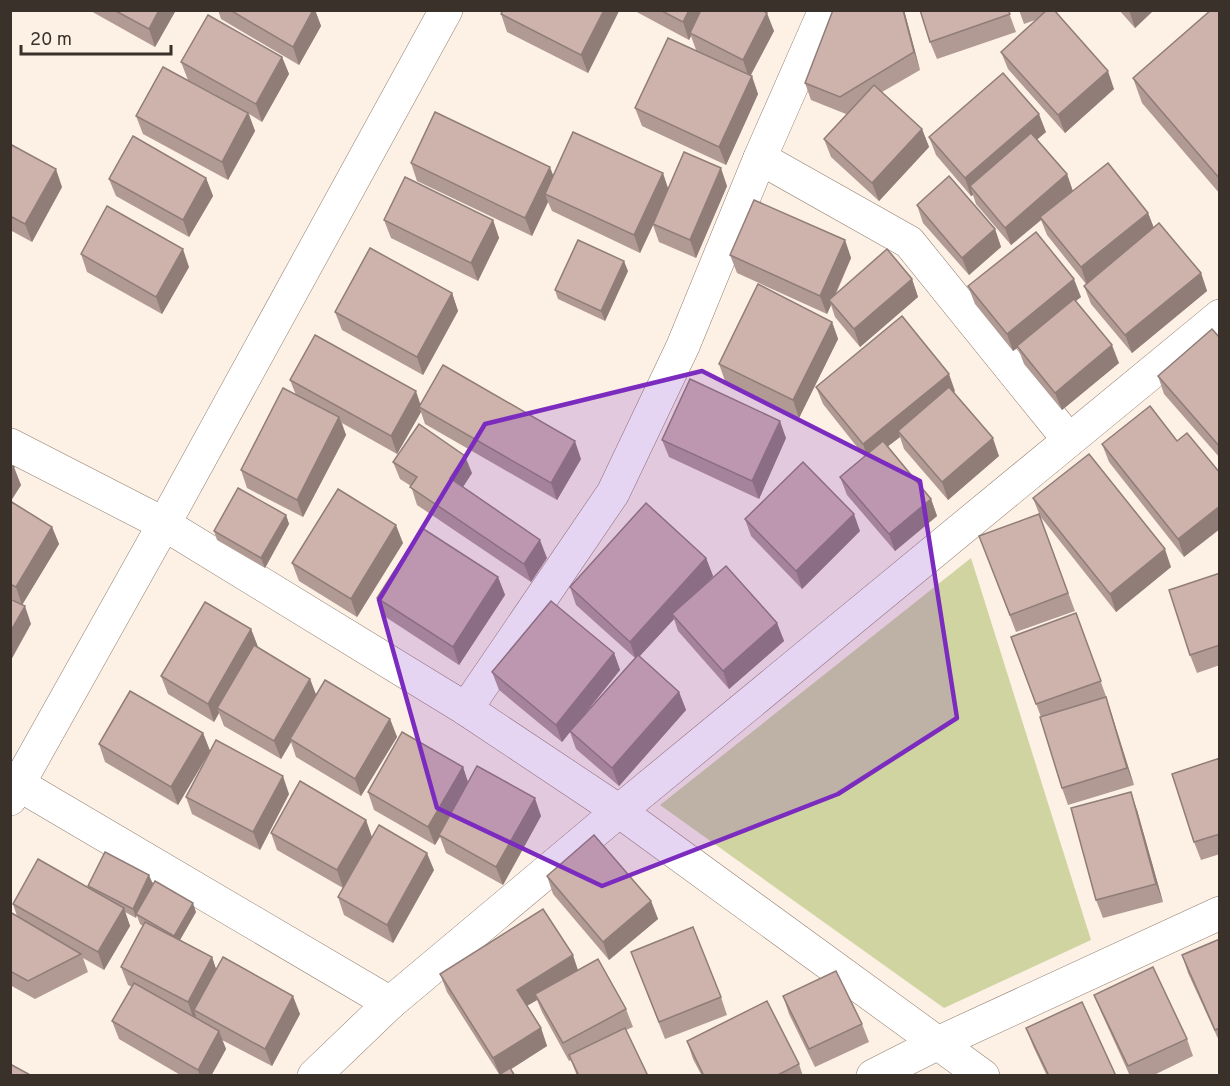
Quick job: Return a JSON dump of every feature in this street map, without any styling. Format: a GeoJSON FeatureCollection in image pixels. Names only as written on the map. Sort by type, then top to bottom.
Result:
{"type":"FeatureCollection","features":[{"type":"Feature","properties":{"kind":"street"},"geometry":{"type":"LineString","coordinates":[[390,1003],[14,791],[164,524],[446,10]]}},
{"type":"Feature","properties":{"kind":"street"},"geometry":{"type":"LineString","coordinates":[[466,708],[613,493],[683,346],[760,158],[825,10]]}},
{"type":"Feature","properties":{"kind":"street"},"geometry":{"type":"LineString","coordinates":[[760,158],[909,242],[1069,440]]}},
{"type":"Feature","properties":{"kind":"street"},"geometry":{"type":"LineString","coordinates":[[314,1076],[390,1003],[619,811],[1220,316]]}},
{"type":"Feature","properties":{"kind":"street"},"geometry":{"type":"LineString","coordinates":[[10,445],[164,524],[466,708],[619,811],[940,1042],[983,1076]]}},
{"type":"Feature","properties":{"kind":"street"},"geometry":{"type":"LineString","coordinates":[[873,1076],[940,1042],[1220,914]]}},
{"type":"Feature","properties":{"kind":"highlighted area"},"geometry":{"type":"Polygon","coordinates":[[[702,371],[920,481],[957,718],[838,794],[602,886],[437,808],[379,600],[485,424],[702,371]]]}},
{"type":"Feature","properties":{"kind":"green space"},"geometry":{"type":"Polygon","coordinates":[[[971,558],[1091,940],[944,1008],[660,805],[971,558]]]}},
{"type":"Feature","properties":{"kind":"building"},"geometry":{"type":"Polygon","coordinates":[[[114,10],[159,10],[149,29],[114,10]]]}},
{"type":"Feature","properties":{"kind":"building"},"geometry":{"type":"Polygon","coordinates":[[[230,10],[313,10],[293,47],[230,10]]]}},
{"type":"Feature","properties":{"kind":"building"},"geometry":{"type":"Polygon","coordinates":[[[503,10],[604,10],[581,55],[501,14],[503,10]]]}},
{"type":"Feature","properties":{"kind":"building"},"geometry":{"type":"Polygon","coordinates":[[[660,10],[689,10],[683,22],[660,10]]]}},
{"type":"Feature","properties":{"kind":"building"},"geometry":{"type":"Polygon","coordinates":[[[701,10],[762,10],[767,13],[743,60],[690,33],[701,10]]]}},
{"type":"Feature","properties":{"kind":"building"},"geometry":{"type":"Polygon","coordinates":[[[833,10],[903,10],[914,52],[840,97],[805,83],[833,10]]]}},
{"type":"Feature","properties":{"kind":"building"},"geometry":{"type":"Polygon","coordinates":[[[920,10],[1008,10],[1010,14],[930,42],[920,10]]]}},
{"type":"Feature","properties":{"kind":"building"},"geometry":{"type":"Polygon","coordinates":[[[1047,10],[1054,10],[1108,71],[1058,115],[1001,52],[1047,10]]]}},
{"type":"Feature","properties":{"kind":"building"},"geometry":{"type":"Polygon","coordinates":[[[1211,10],[1220,10],[1220,179],[1133,78],[1211,10]]]}},
{"type":"Feature","properties":{"kind":"building"},"geometry":{"type":"Polygon","coordinates":[[[208,15],[282,57],[256,104],[181,62],[208,15]]]}},
{"type":"Feature","properties":{"kind":"building"},"geometry":{"type":"Polygon","coordinates":[[[668,38],[752,76],[719,147],[635,108],[668,38]]]}},
{"type":"Feature","properties":{"kind":"building"},"geometry":{"type":"Polygon","coordinates":[[[163,67],[248,113],[222,162],[136,116],[163,67]]]}},
{"type":"Feature","properties":{"kind":"building"},"geometry":{"type":"Polygon","coordinates":[[[1003,73],[1039,114],[965,178],[929,137],[1003,73]]]}},
{"type":"Feature","properties":{"kind":"building"},"geometry":{"type":"Polygon","coordinates":[[[874,85],[922,129],[872,183],[824,139],[874,85]]]}},
{"type":"Feature","properties":{"kind":"building"},"geometry":{"type":"Polygon","coordinates":[[[435,112],[550,167],[525,218],[411,163],[435,112]]]}},
{"type":"Feature","properties":{"kind":"building"},"geometry":{"type":"Polygon","coordinates":[[[573,132],[663,173],[634,235],[545,194],[573,132]]]}},
{"type":"Feature","properties":{"kind":"building"},"geometry":{"type":"Polygon","coordinates":[[[1031,133],[1067,174],[1005,228],[970,186],[1031,133]]]}},
{"type":"Feature","properties":{"kind":"building"},"geometry":{"type":"Polygon","coordinates":[[[133,136],[206,178],[183,220],[109,179],[133,136]]]}},
{"type":"Feature","properties":{"kind":"building"},"geometry":{"type":"Polygon","coordinates":[[[10,144],[56,169],[25,224],[10,216],[10,144]]]}},
{"type":"Feature","properties":{"kind":"building"},"geometry":{"type":"Polygon","coordinates":[[[684,152],[721,168],[690,240],[653,224],[684,152]]]}},
{"type":"Feature","properties":{"kind":"building"},"geometry":{"type":"Polygon","coordinates":[[[1108,163],[1148,213],[1081,267],[1040,217],[1108,163]]]}},
{"type":"Feature","properties":{"kind":"building"},"geometry":{"type":"Polygon","coordinates":[[[949,176],[995,229],[962,258],[917,205],[949,176]]]}},
{"type":"Feature","properties":{"kind":"building"},"geometry":{"type":"Polygon","coordinates":[[[405,177],[493,220],[471,263],[384,220],[405,177]]]}},
{"type":"Feature","properties":{"kind":"building"},"geometry":{"type":"Polygon","coordinates":[[[754,200],[845,240],[820,296],[730,255],[754,200]]]}},
{"type":"Feature","properties":{"kind":"building"},"geometry":{"type":"Polygon","coordinates":[[[107,206],[183,249],[156,297],[81,254],[107,206]]]}},
{"type":"Feature","properties":{"kind":"building"},"geometry":{"type":"Polygon","coordinates":[[[1159,223],[1201,273],[1125,335],[1084,286],[1159,223]]]}},
{"type":"Feature","properties":{"kind":"building"},"geometry":{"type":"Polygon","coordinates":[[[1036,232],[1074,279],[1007,334],[968,286],[1036,232]]]}},
{"type":"Feature","properties":{"kind":"building"},"geometry":{"type":"Polygon","coordinates":[[[578,240],[624,261],[601,311],[555,290],[578,240]]]}},
{"type":"Feature","properties":{"kind":"building"},"geometry":{"type":"Polygon","coordinates":[[[370,248],[452,293],[417,357],[335,312],[370,248]]]}},
{"type":"Feature","properties":{"kind":"building"},"geometry":{"type":"Polygon","coordinates":[[[887,249],[912,279],[854,329],[829,300],[887,249]]]}},
{"type":"Feature","properties":{"kind":"building"},"geometry":{"type":"Polygon","coordinates":[[[758,284],[832,322],[793,400],[719,364],[758,284]]]}},
{"type":"Feature","properties":{"kind":"building"},"geometry":{"type":"Polygon","coordinates":[[[1074,299],[1112,345],[1055,393],[1017,346],[1074,299]]]}},
{"type":"Feature","properties":{"kind":"building"},"geometry":{"type":"Polygon","coordinates":[[[902,316],[949,374],[863,444],[816,387],[902,316]]]}},
{"type":"Feature","properties":{"kind":"building"},"geometry":{"type":"Polygon","coordinates":[[[1212,329],[1220,338],[1220,447],[1158,376],[1212,329]]]}},
{"type":"Feature","properties":{"kind":"building"},"geometry":{"type":"Polygon","coordinates":[[[315,335],[416,391],[391,436],[290,380],[315,335]]]}},
{"type":"Feature","properties":{"kind":"building"},"geometry":{"type":"Polygon","coordinates":[[[443,365],[575,441],[551,483],[419,407],[443,365]]]}},
{"type":"Feature","properties":{"kind":"building"},"geometry":{"type":"Polygon","coordinates":[[[690,379],[780,421],[752,481],[662,440],[690,379]]]}},
{"type":"Feature","properties":{"kind":"building"},"geometry":{"type":"Polygon","coordinates":[[[949,387],[993,438],[942,482],[898,431],[949,387]]]}},
{"type":"Feature","properties":{"kind":"building"},"geometry":{"type":"Polygon","coordinates":[[[283,388],[339,417],[297,500],[241,470],[283,388]]]}},
{"type":"Feature","properties":{"kind":"building"},"geometry":{"type":"Polygon","coordinates":[[[1150,406],[1177,441],[1187,433],[1220,473],[1220,506],[1178,539],[1102,444],[1150,406]]]}},
{"type":"Feature","properties":{"kind":"building"},"geometry":{"type":"Polygon","coordinates":[[[419,424],[465,456],[450,478],[540,540],[524,564],[410,487],[417,477],[393,462],[419,424]]]}},
{"type":"Feature","properties":{"kind":"building"},"geometry":{"type":"Polygon","coordinates":[[[883,441],[931,499],[889,534],[840,477],[883,441]]]}},
{"type":"Feature","properties":{"kind":"building"},"geometry":{"type":"Polygon","coordinates":[[[1089,454],[1165,549],[1110,594],[1033,498],[1089,454]]]}},
{"type":"Feature","properties":{"kind":"building"},"geometry":{"type":"Polygon","coordinates":[[[803,462],[854,514],[796,571],[745,519],[803,462]]]}},
{"type":"Feature","properties":{"kind":"building"},"geometry":{"type":"Polygon","coordinates":[[[238,488],[286,515],[261,558],[214,531],[238,488]]]}},
{"type":"Feature","properties":{"kind":"building"},"geometry":{"type":"Polygon","coordinates":[[[338,489],[396,525],[351,599],[292,563],[338,489]]]}},
{"type":"Feature","properties":{"kind":"building"},"geometry":{"type":"Polygon","coordinates":[[[10,501],[52,527],[16,587],[10,584],[10,501]]]}},
{"type":"Feature","properties":{"kind":"building"},"geometry":{"type":"Polygon","coordinates":[[[646,503],[706,558],[630,642],[570,587],[646,503]]]}},
{"type":"Feature","properties":{"kind":"building"},"geometry":{"type":"Polygon","coordinates":[[[1039,514],[1068,593],[1010,615],[979,536],[1039,514]]]}},
{"type":"Feature","properties":{"kind":"building"},"geometry":{"type":"Polygon","coordinates":[[[422,528],[498,577],[453,647],[377,598],[422,528]]]}},
{"type":"Feature","properties":{"kind":"building"},"geometry":{"type":"Polygon","coordinates":[[[726,566],[777,623],[723,671],[672,614],[726,566]]]}},
{"type":"Feature","properties":{"kind":"building"},"geometry":{"type":"Polygon","coordinates":[[[1220,573],[1220,645],[1190,655],[1169,590],[1220,573]]]}},
{"type":"Feature","properties":{"kind":"building"},"geometry":{"type":"Polygon","coordinates":[[[10,599],[25,606],[10,632],[10,599]]]}},
{"type":"Feature","properties":{"kind":"building"},"geometry":{"type":"Polygon","coordinates":[[[551,601],[614,653],[556,725],[492,672],[551,601]]]}},
{"type":"Feature","properties":{"kind":"building"},"geometry":{"type":"Polygon","coordinates":[[[205,602],[251,629],[208,704],[161,676],[205,602]]]}},
{"type":"Feature","properties":{"kind":"building"},"geometry":{"type":"Polygon","coordinates":[[[1076,613],[1101,681],[1036,704],[1011,637],[1076,613]]]}},
{"type":"Feature","properties":{"kind":"building"},"geometry":{"type":"Polygon","coordinates":[[[254,645],[310,679],[274,741],[217,708],[254,645]]]}},
{"type":"Feature","properties":{"kind":"building"},"geometry":{"type":"Polygon","coordinates":[[[638,655],[679,692],[612,768],[570,731],[638,655]]]}},
{"type":"Feature","properties":{"kind":"building"},"geometry":{"type":"Polygon","coordinates":[[[325,680],[390,719],[355,779],[290,739],[325,680]]]}},
{"type":"Feature","properties":{"kind":"building"},"geometry":{"type":"Polygon","coordinates":[[[130,691],[203,733],[171,787],[99,744],[130,691]]]}},
{"type":"Feature","properties":{"kind":"building"},"geometry":{"type":"Polygon","coordinates":[[[1106,697],[1127,768],[1062,788],[1040,717],[1106,697]]]}},
{"type":"Feature","properties":{"kind":"building"},"geometry":{"type":"Polygon","coordinates":[[[402,732],[463,767],[428,827],[368,792],[402,732]]]}},
{"type":"Feature","properties":{"kind":"building"},"geometry":{"type":"Polygon","coordinates":[[[216,740],[283,776],[253,832],[186,797],[216,740]]]}},
{"type":"Feature","properties":{"kind":"building"},"geometry":{"type":"Polygon","coordinates":[[[1220,758],[1220,834],[1194,842],[1172,774],[1220,758]]]}},
{"type":"Feature","properties":{"kind":"building"},"geometry":{"type":"Polygon","coordinates":[[[477,766],[535,798],[496,867],[439,835],[477,766]]]}},
{"type":"Feature","properties":{"kind":"building"},"geometry":{"type":"Polygon","coordinates":[[[300,781],[366,820],[337,870],[271,833],[300,781]]]}},
{"type":"Feature","properties":{"kind":"building"},"geometry":{"type":"Polygon","coordinates":[[[1131,792],[1156,884],[1096,900],[1071,808],[1131,792]]]}},
{"type":"Feature","properties":{"kind":"building"},"geometry":{"type":"Polygon","coordinates":[[[379,825],[427,853],[387,925],[338,897],[379,825]]]}},
{"type":"Feature","properties":{"kind":"building"},"geometry":{"type":"Polygon","coordinates":[[[594,835],[651,901],[603,942],[547,876],[594,835]]]}},
{"type":"Feature","properties":{"kind":"building"},"geometry":{"type":"Polygon","coordinates":[[[105,852],[149,875],[133,909],[88,886],[105,852]]]}},
{"type":"Feature","properties":{"kind":"building"},"geometry":{"type":"Polygon","coordinates":[[[38,859],[124,908],[98,952],[13,904],[38,859]]]}},
{"type":"Feature","properties":{"kind":"building"},"geometry":{"type":"Polygon","coordinates":[[[155,881],[193,903],[174,936],[136,914],[155,881]]]}},
{"type":"Feature","properties":{"kind":"building"},"geometry":{"type":"Polygon","coordinates":[[[543,909],[573,955],[517,990],[541,1028],[493,1058],[440,974],[543,909]]]}},
{"type":"Feature","properties":{"kind":"building"},"geometry":{"type":"Polygon","coordinates":[[[10,912],[81,954],[28,981],[10,971],[10,912]]]}},
{"type":"Feature","properties":{"kind":"building"},"geometry":{"type":"Polygon","coordinates":[[[145,922],[212,957],[188,1002],[121,967],[145,922]]]}},
{"type":"Feature","properties":{"kind":"building"},"geometry":{"type":"Polygon","coordinates":[[[693,927],[721,997],[659,1022],[631,952],[693,927]]]}},
{"type":"Feature","properties":{"kind":"building"},"geometry":{"type":"Polygon","coordinates":[[[1220,939],[1220,1028],[1215,1030],[1182,955],[1220,939]]]}},
{"type":"Feature","properties":{"kind":"building"},"geometry":{"type":"Polygon","coordinates":[[[223,957],[293,996],[265,1049],[194,1010],[223,957]]]}},
{"type":"Feature","properties":{"kind":"building"},"geometry":{"type":"Polygon","coordinates":[[[598,959],[626,1009],[563,1043],[535,994],[598,959]]]}},
{"type":"Feature","properties":{"kind":"building"},"geometry":{"type":"Polygon","coordinates":[[[1153,967],[1187,1039],[1128,1066],[1094,995],[1153,967]]]}},
{"type":"Feature","properties":{"kind":"building"},"geometry":{"type":"Polygon","coordinates":[[[836,971],[862,1024],[809,1049],[783,996],[836,971]]]}},
{"type":"Feature","properties":{"kind":"building"},"geometry":{"type":"Polygon","coordinates":[[[134,983],[219,1031],[198,1070],[112,1021],[134,983]]]}},
{"type":"Feature","properties":{"kind":"building"},"geometry":{"type":"Polygon","coordinates":[[[767,1001],[799,1064],[776,1076],[704,1076],[687,1041],[767,1001]]]}},
{"type":"Feature","properties":{"kind":"building"},"geometry":{"type":"Polygon","coordinates":[[[1082,1002],[1116,1076],[1049,1076],[1026,1028],[1082,1002]]]}},
{"type":"Feature","properties":{"kind":"building"},"geometry":{"type":"Polygon","coordinates":[[[625,1028],[648,1076],[579,1076],[569,1055],[625,1028]]]}},
{"type":"Feature","properties":{"kind":"building"},"geometry":{"type":"Polygon","coordinates":[[[10,1064],[32,1076],[10,1076],[10,1064]]]}},
{"type":"Feature","properties":{"kind":"building"},"geometry":{"type":"Polygon","coordinates":[[[510,1068],[515,1076],[497,1076],[510,1068]]]}}]}
